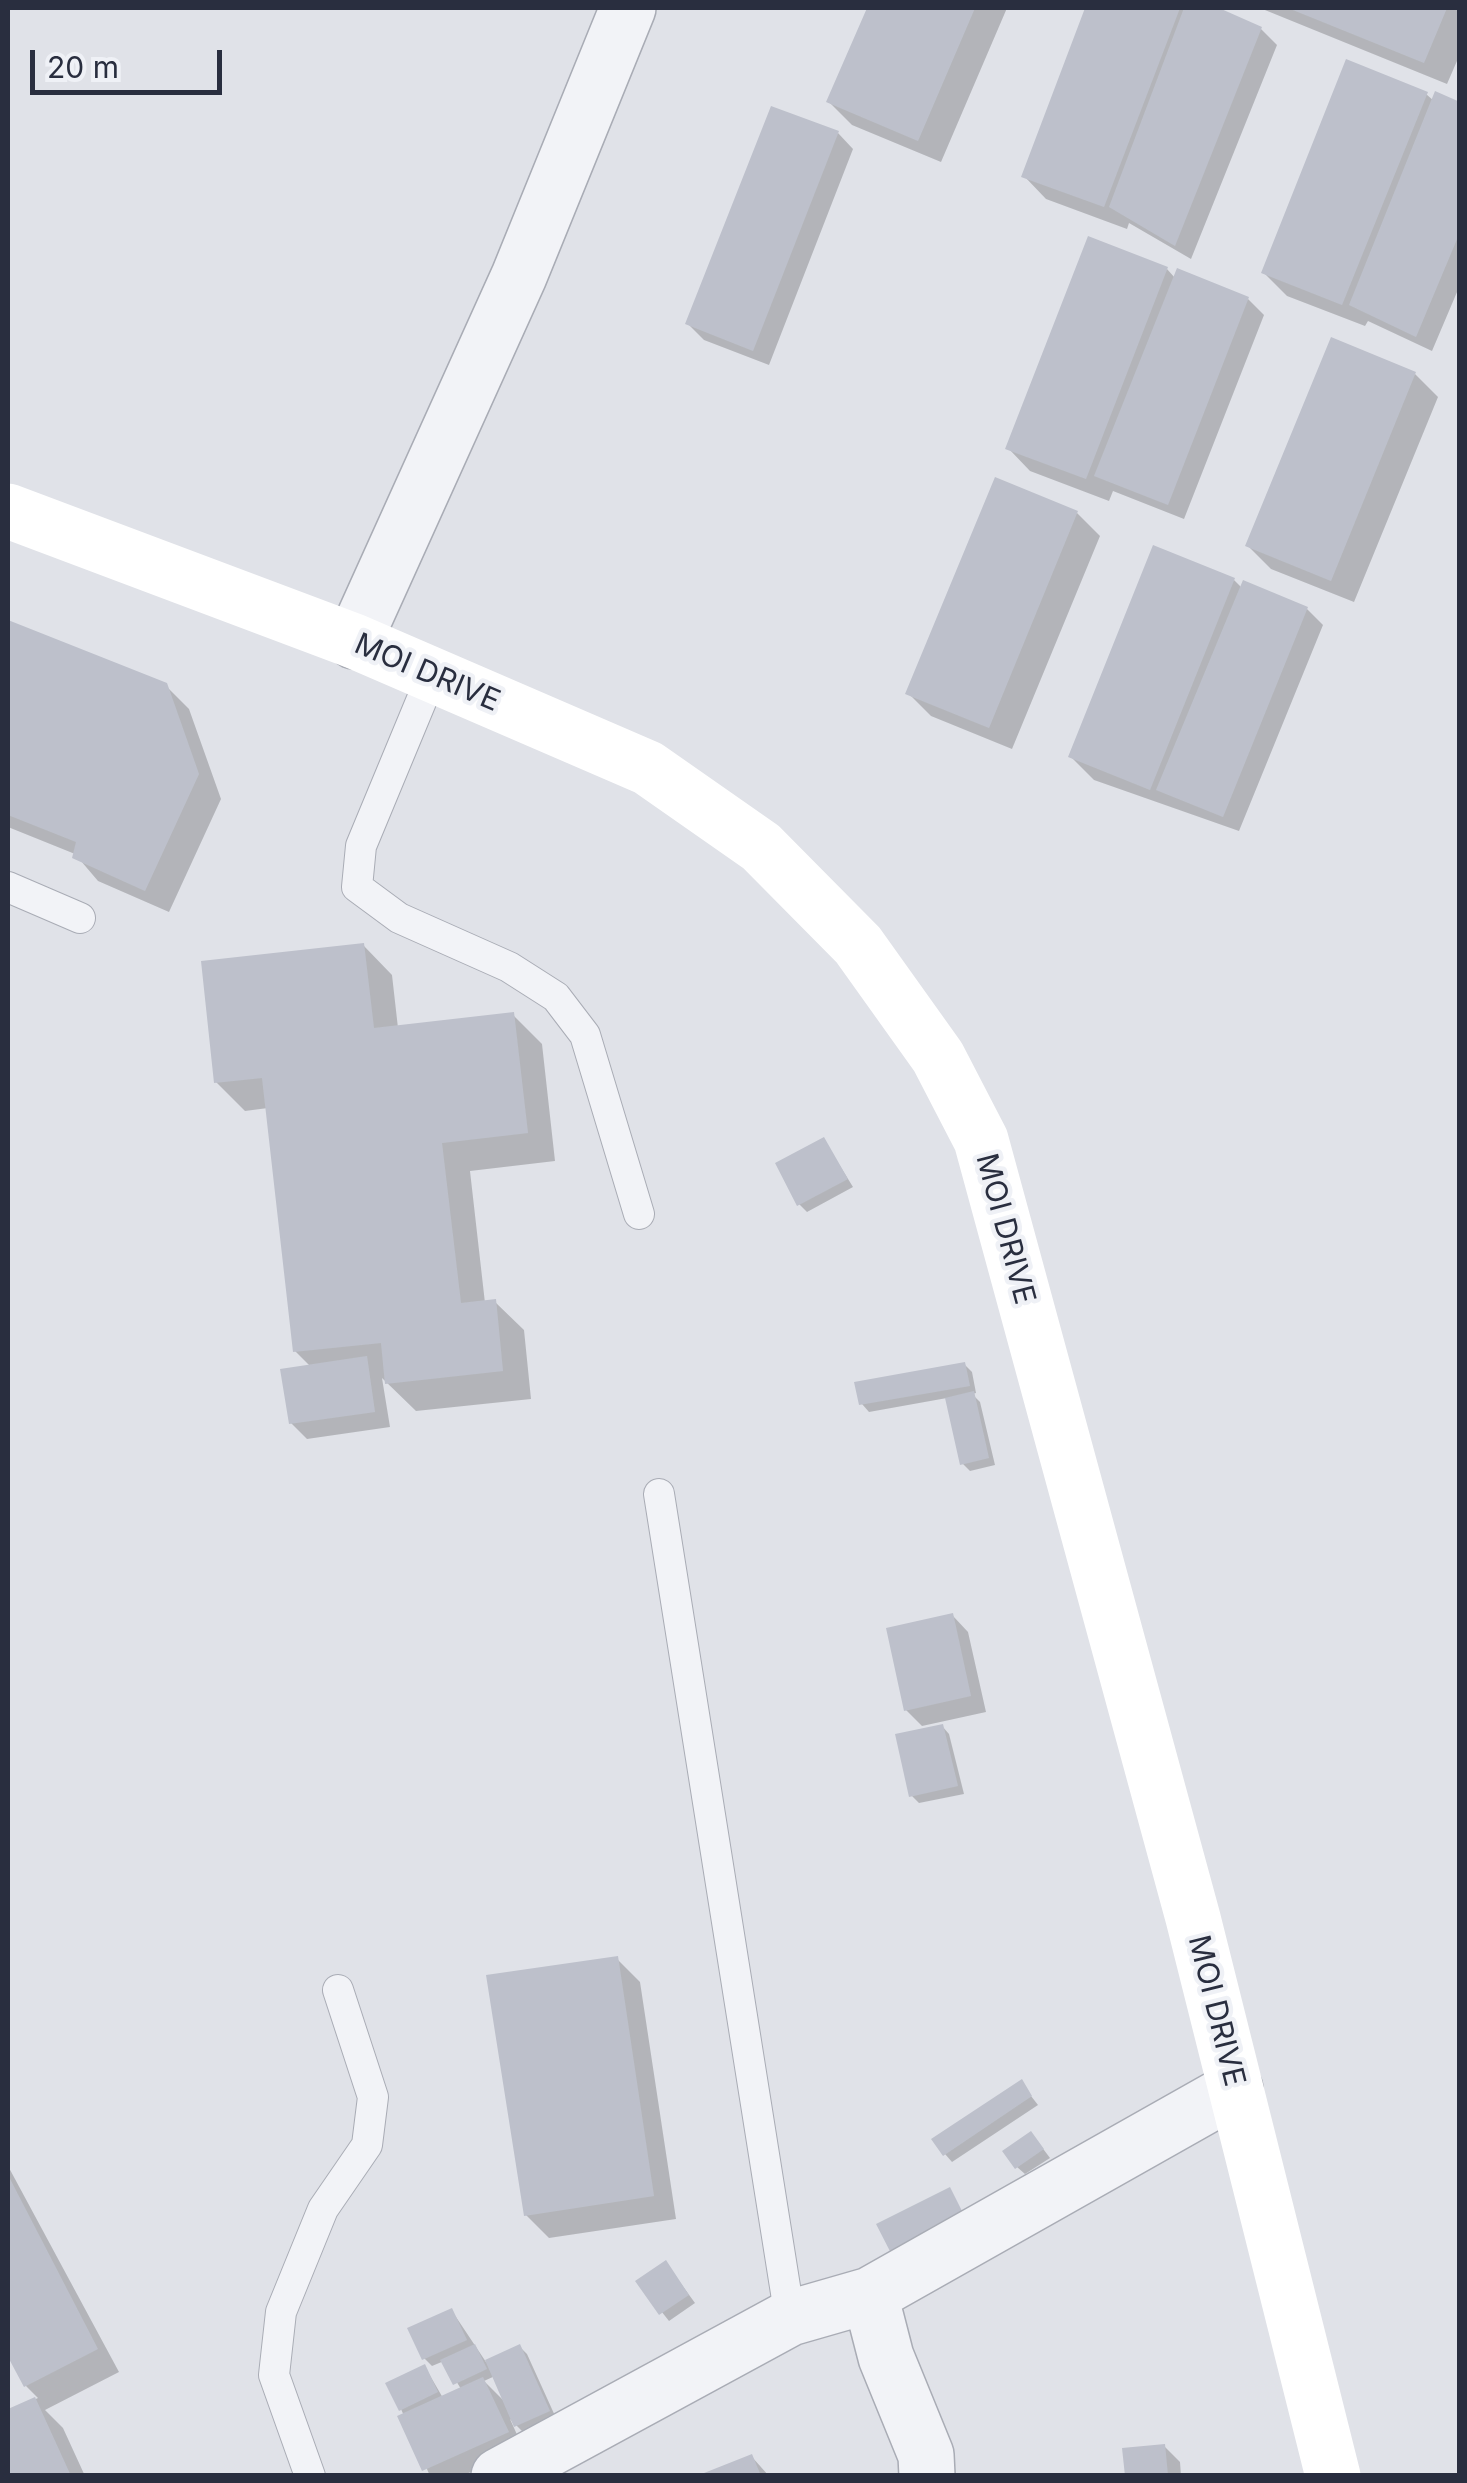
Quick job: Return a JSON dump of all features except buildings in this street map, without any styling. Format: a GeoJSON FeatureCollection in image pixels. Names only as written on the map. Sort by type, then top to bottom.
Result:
{"type":"FeatureCollection","features":[{"type":"Feature","properties":{"kind":"street"},"geometry":{"type":"LineString","coordinates":[[354,641],[520,276],[628,8]]}},
{"type":"Feature","properties":{"kind":"street","name":"MOI DRIVE"},"geometry":{"type":"LineString","coordinates":[[8,511],[354,641],[648,768],[761,847],[858,946],[938,1057],[981,1140],[1236,2089],[1334,2476]]}},
{"type":"Feature","properties":{"kind":"street"},"geometry":{"type":"LineString","coordinates":[[526,2469],[790,2318],[870,2295],[1236,2089]]}},
{"type":"Feature","properties":{"kind":"street"},"geometry":{"type":"LineString","coordinates":[[870,2295],[886,2356],[926,2455],[927,2476]]}},
{"type":"Feature","properties":{"kind":"lane"},"geometry":{"type":"LineString","coordinates":[[432,675],[361,846],[357,887],[399,918],[509,967],[556,998],[584,1034],[639,1214]]}},
{"type":"Feature","properties":{"kind":"lane"},"geometry":{"type":"LineString","coordinates":[[8,887],[80,918]]}},
{"type":"Feature","properties":{"kind":"lane"},"geometry":{"type":"LineString","coordinates":[[660,1494],[790,2318]]}},
{"type":"Feature","properties":{"kind":"lane"},"geometry":{"type":"LineString","coordinates":[[310,2476],[274,2374],[281,2312],[316,2226],[366,2145],[373,2098],[338,1990]]}}]}
